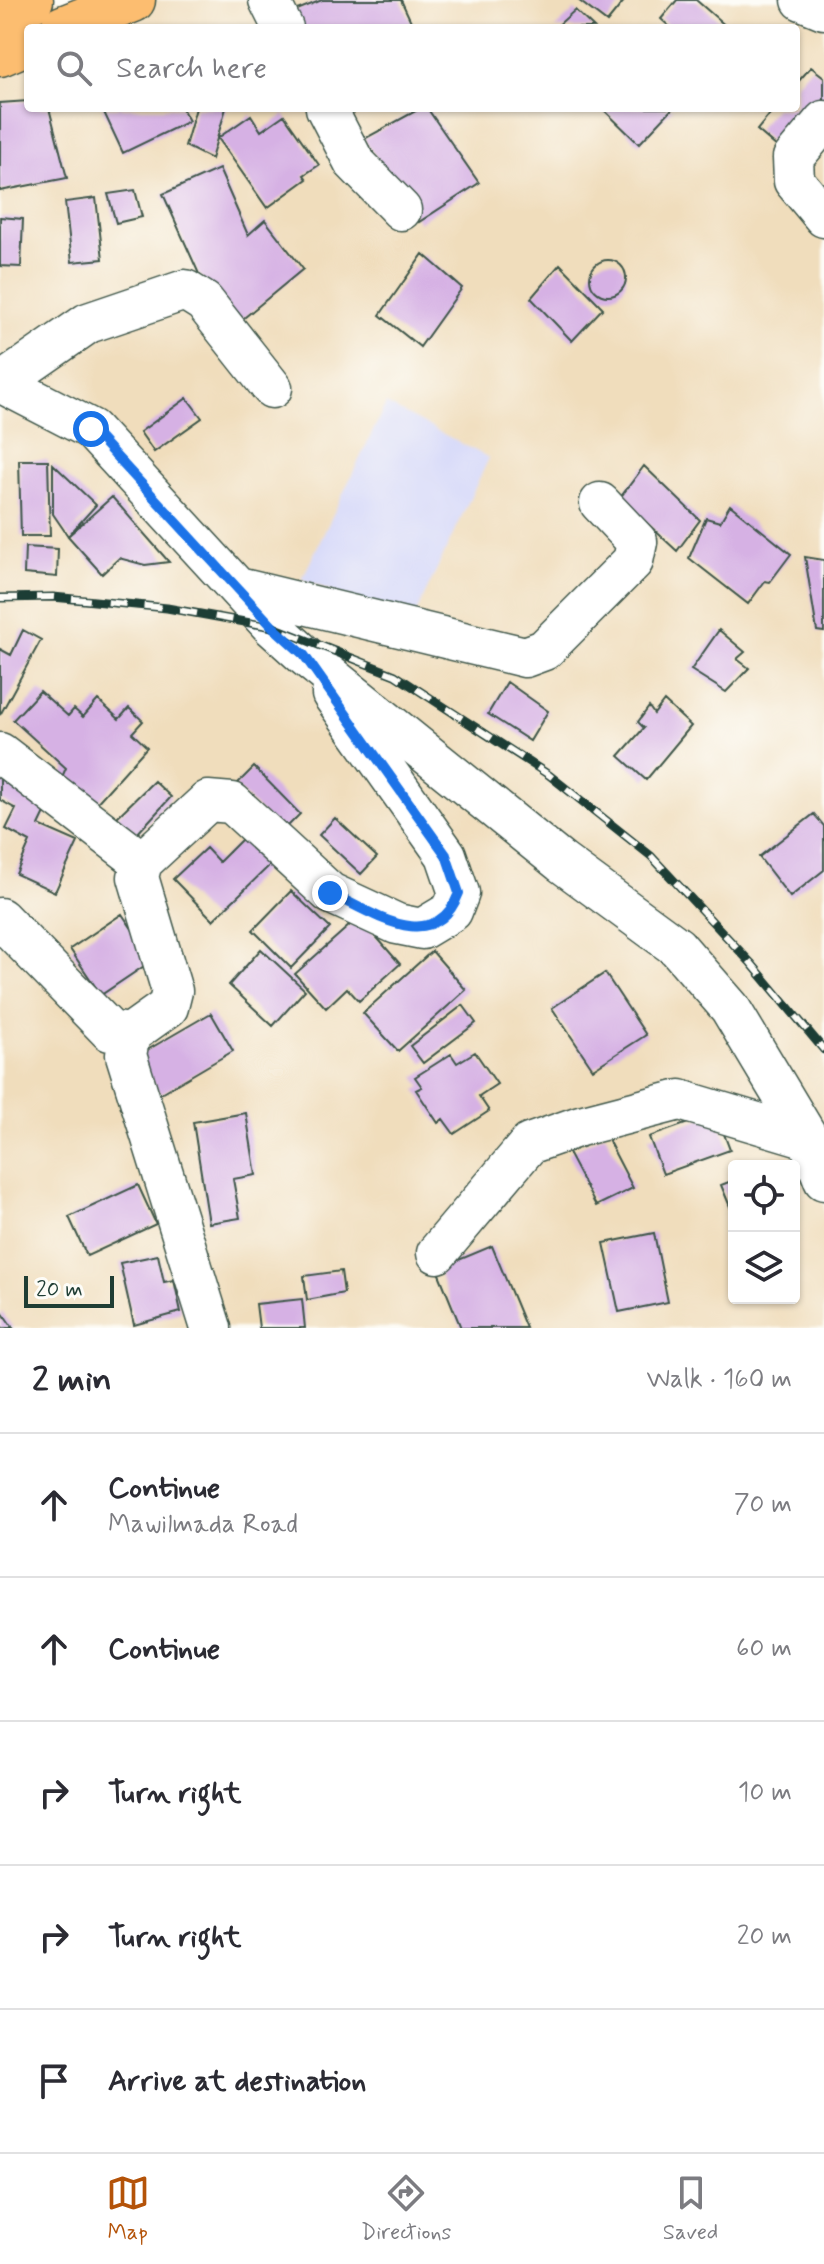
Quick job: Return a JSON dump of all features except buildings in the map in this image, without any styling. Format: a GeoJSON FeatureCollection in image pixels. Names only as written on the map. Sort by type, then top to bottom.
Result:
{"type":"FeatureCollection","features":[{"type":"Feature","properties":{"kind":"highway"},"geometry":{"type":"LineString","coordinates":[[0,13],[31,0]]}},
{"type":"Feature","properties":{"kind":"highway"},"geometry":{"type":"LineString","coordinates":[[73,24],[133,0]]}},
{"type":"Feature","properties":{"kind":"highway"},"geometry":{"type":"LineString","coordinates":[[0,54],[24,44]]}},
{"type":"Feature","properties":{"kind":"street"},"geometry":{"type":"LineString","coordinates":[[269,0],[281,24]]}},
{"type":"Feature","properties":{"kind":"street"},"geometry":{"type":"LineString","coordinates":[[802,0],[824,9]]}},
{"type":"Feature","properties":{"kind":"street"},"geometry":{"type":"LineString","coordinates":[[328,112],[354,162],[401,210]]}},
{"type":"Feature","properties":{"kind":"street"},"geometry":{"type":"LineString","coordinates":[[824,121],[793,158],[794,181],[824,217]]}},
{"type":"Feature","properties":{"kind":"street"},"geometry":{"type":"LineString","coordinates":[[272,388],[204,302],[185,290],[88,323],[2,382],[91,429],[304,655],[561,862],[677,947],[730,1008],[808,1138],[824,1180]]}},
{"type":"Feature","properties":{"kind":"street"},"geometry":{"type":"LineString","coordinates":[[238,588],[525,657],[544,650],[633,561],[637,542],[600,503]]}},
{"type":"Feature","properties":{"kind":"street"},"geometry":{"type":"LineString","coordinates":[[211,1328],[126,1055],[130,1034],[168,1007],[172,991],[138,877],[142,862],[208,801],[232,803],[330,893],[397,924],[422,929],[452,911],[459,893],[446,855],[304,655]]}},
{"type":"Feature","properties":{"kind":"street"},"geometry":{"type":"LineString","coordinates":[[0,753],[142,862]]}},
{"type":"Feature","properties":{"kind":"street"},"geometry":{"type":"LineString","coordinates":[[0,918],[110,1031],[130,1034]]}},
{"type":"Feature","properties":{"kind":"street"},"geometry":{"type":"LineString","coordinates":[[437,1253],[529,1144],[580,1126],[680,1100],[808,1138]]}},
{"type":"Feature","properties":{"kind":"shaded area"},"geometry":{"type":"Polygon","coordinates":[[[386,404],[489,458],[411,624],[302,579],[386,404]]]}},
{"type":"Feature","properties":{"kind":"railway"},"geometry":{"type":"LineString","coordinates":[[0,598],[53,597],[167,608],[273,627],[395,675],[549,775],[651,856],[751,963],[824,1050]]}},
{"type":"Feature","properties":{"kind":"route"},"geometry":{"type":"LineString","coordinates":[[91,429],[273,627],[304,655],[446,855],[459,893],[452,911],[422,929],[397,924],[330,893]]}}]}
